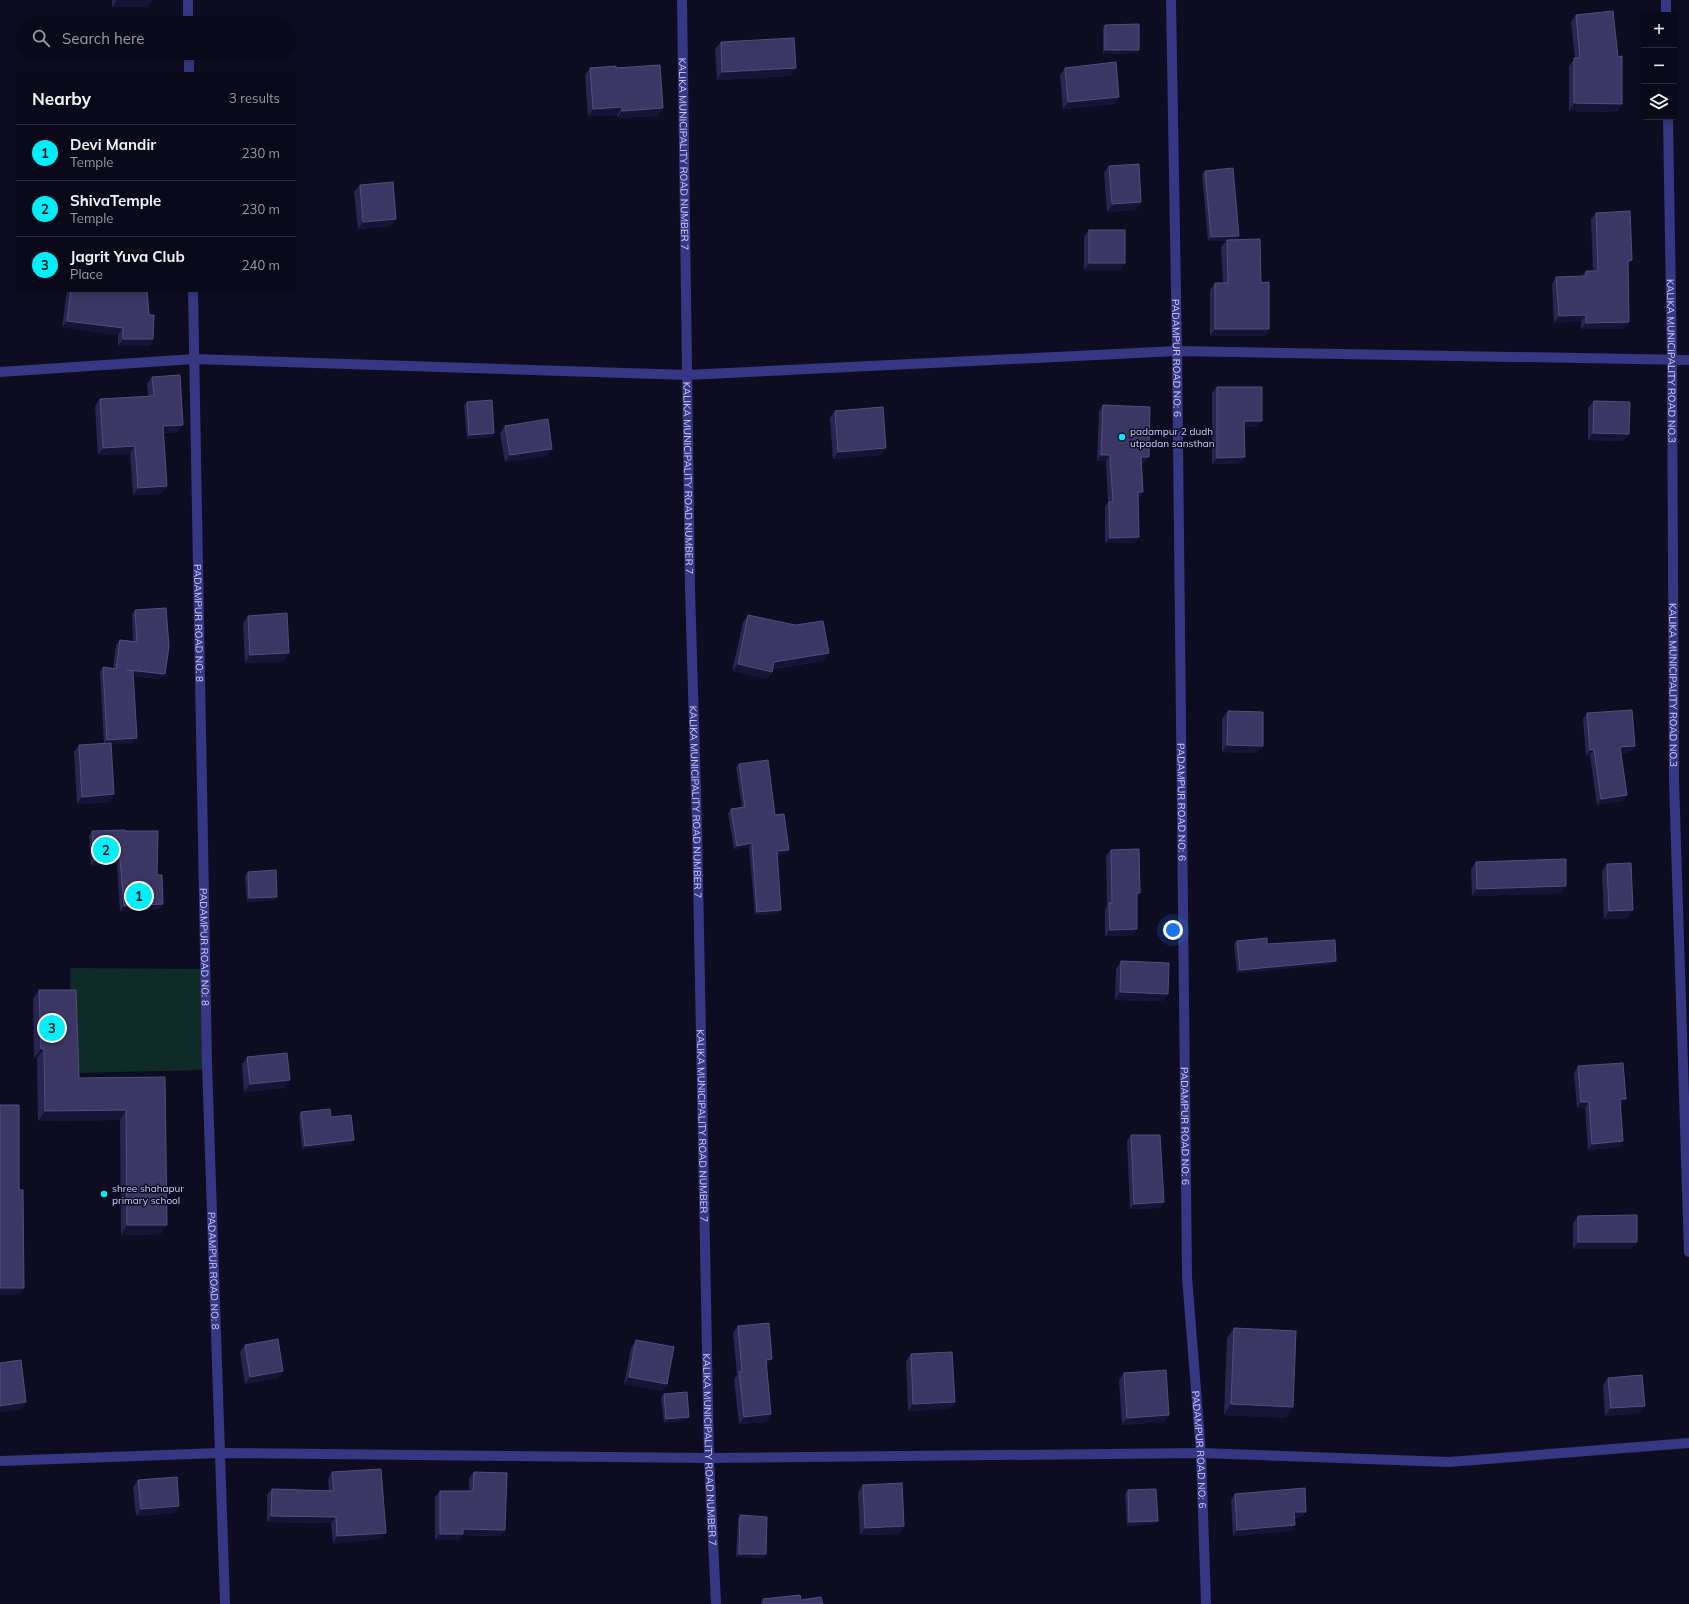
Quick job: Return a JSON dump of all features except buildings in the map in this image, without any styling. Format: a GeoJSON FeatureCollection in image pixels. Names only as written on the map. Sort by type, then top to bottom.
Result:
{"type":"FeatureCollection","features":[{"type":"Feature","properties":{"kind":"street"},"geometry":{"type":"LineString","coordinates":[[188,0],[188,16]]}},
{"type":"Feature","properties":{"kind":"street","name":"KALIKA MUNICIPALITY ROAD NUMBER 7"},"geometry":{"type":"LineString","coordinates":[[682,0],[687,375],[709,1458],[716,1604]]}},
{"type":"Feature","properties":{"kind":"street","name":"PADAMPUR ROAD NO: 6"},"geometry":{"type":"LineString","coordinates":[[1171,0],[1177,351],[1187,1277],[1201,1454],[1206,1604]]}},
{"type":"Feature","properties":{"kind":"street"},"geometry":{"type":"LineString","coordinates":[[1666,0],[1666,12]]}},
{"type":"Feature","properties":{"kind":"street"},"geometry":{"type":"LineString","coordinates":[[189,60],[189,72]]}},
{"type":"Feature","properties":{"kind":"street","name":"KALIKA MUNICIPALITY ROAD NO.3"},"geometry":{"type":"LineString","coordinates":[[1668,120],[1672,360],[1674,781],[1689,1252]]}},
{"type":"Feature","properties":{"kind":"street","name":"PADAMPUR ROAD NO: 8"},"geometry":{"type":"LineString","coordinates":[[193,292],[207,1064],[225,1604]]}},
{"type":"Feature","properties":{"kind":"street"},"geometry":{"type":"LineString","coordinates":[[0,372],[194,359],[687,375],[1177,351],[1689,360]]}},
{"type":"Feature","properties":{"kind":"street"},"geometry":{"type":"LineString","coordinates":[[0,1461],[220,1454],[709,1458],[1201,1454],[1449,1462],[1689,1443]]}},
{"type":"Feature","properties":{"kind":"green space"},"geometry":{"type":"Polygon","coordinates":[[[70,968],[202,969],[203,1070],[72,1073],[70,968]]]}},
{"type":"Feature","properties":{"kind":"place","name":"padampur 2 dudh utpadan sansthan"},"geometry":{"type":"Point","coordinates":[1122,437]}},
{"type":"Feature","properties":{"kind":"place","name":"ShivaTemple"},"geometry":{"type":"Point","coordinates":[106,850]}},
{"type":"Feature","properties":{"kind":"place","name":"Devi Mandir"},"geometry":{"type":"Point","coordinates":[139,896]}},
{"type":"Feature","properties":{"kind":"place","name":"Jagrit Yuva Club"},"geometry":{"type":"Point","coordinates":[52,1028]}},
{"type":"Feature","properties":{"kind":"place","name":"shree shahapur primary school"},"geometry":{"type":"Point","coordinates":[104,1194]}}]}
